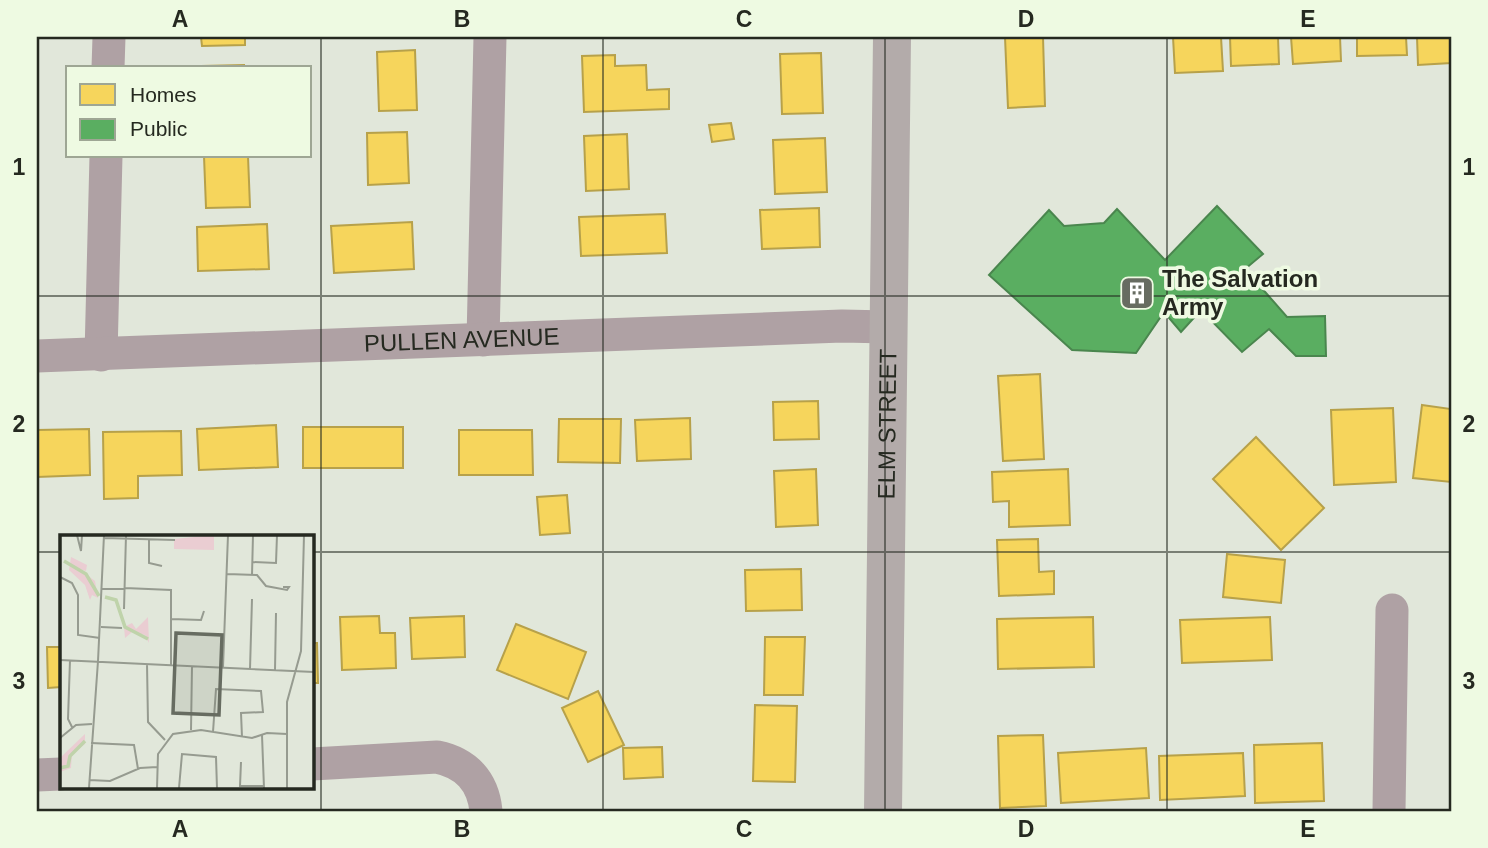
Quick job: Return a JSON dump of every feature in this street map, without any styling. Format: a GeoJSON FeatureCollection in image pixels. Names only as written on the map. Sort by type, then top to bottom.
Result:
{"type":"FeatureCollection","features":[{"type":"Feature","properties":{"kind":"main road","name":"ELM STREET"},"geometry":{"type":"LineString","coordinates":[[883,811],[892,37]]}},
{"type":"Feature","properties":{"kind":"street"},"geometry":{"type":"LineString","coordinates":[[108,66],[109,37]]}},
{"type":"Feature","properties":{"kind":"street"},"geometry":{"type":"LineString","coordinates":[[482,340],[490,37]]}},
{"type":"Feature","properties":{"kind":"street"},"geometry":{"type":"LineString","coordinates":[[102,355],[106,158]]}},
{"type":"Feature","properties":{"kind":"street","name":"PULLEN AVENUE"},"geometry":{"type":"LineString","coordinates":[[37,356],[842,326],[888,327]]}},
{"type":"Feature","properties":{"kind":"street"},"geometry":{"type":"LineString","coordinates":[[1389,811],[1392,610]]}},
{"type":"Feature","properties":{"kind":"street"},"geometry":{"type":"LineString","coordinates":[[313,764],[437,757],[448,759],[461,765],[476,779],[485,798],[486,811]]}},
{"type":"Feature","properties":{"kind":"street"},"geometry":{"type":"LineString","coordinates":[[37,775],[60,774]]}},
{"type":"Feature","properties":{"kind":"building: Homes"},"geometry":{"type":"Polygon","coordinates":[[[201,37],[245,37],[245,45],[202,46],[201,37]]]}},
{"type":"Feature","properties":{"kind":"building: Homes"},"geometry":{"type":"Polygon","coordinates":[[[1005,37],[1043,37],[1045,106],[1008,108],[1005,37]]]}},
{"type":"Feature","properties":{"kind":"building: Homes"},"geometry":{"type":"Polygon","coordinates":[[[1173,37],[1221,37],[1223,71],[1175,73],[1173,37]]]}},
{"type":"Feature","properties":{"kind":"building: Homes"},"geometry":{"type":"Polygon","coordinates":[[[1230,37],[1278,37],[1279,64],[1231,66],[1230,37]]]}},
{"type":"Feature","properties":{"kind":"building: Homes"},"geometry":{"type":"Polygon","coordinates":[[[1291,37],[1340,37],[1341,61],[1293,64],[1291,37]]]}},
{"type":"Feature","properties":{"kind":"building: Homes"},"geometry":{"type":"Polygon","coordinates":[[[1357,37],[1406,37],[1407,55],[1357,56],[1357,37]]]}},
{"type":"Feature","properties":{"kind":"building: Homes"},"geometry":{"type":"Polygon","coordinates":[[[1417,37],[1451,37],[1451,63],[1418,65],[1417,37]]]}},
{"type":"Feature","properties":{"kind":"building: Homes"},"geometry":{"type":"Polygon","coordinates":[[[415,50],[417,110],[379,111],[377,52],[415,50]]]}},
{"type":"Feature","properties":{"kind":"building: Homes"},"geometry":{"type":"Polygon","coordinates":[[[821,53],[823,113],[782,114],[780,54],[821,53]]]}},
{"type":"Feature","properties":{"kind":"building: Homes"},"geometry":{"type":"Polygon","coordinates":[[[615,55],[615,66],[646,65],[647,90],[669,89],[669,109],[584,112],[582,56],[615,55]]]}},
{"type":"Feature","properties":{"kind":"building: Homes"},"geometry":{"type":"Polygon","coordinates":[[[731,123],[734,139],[712,142],[709,125],[731,123]]]}},
{"type":"Feature","properties":{"kind":"building: Homes"},"geometry":{"type":"Polygon","coordinates":[[[407,132],[409,183],[368,185],[367,133],[407,132]]]}},
{"type":"Feature","properties":{"kind":"building: Homes"},"geometry":{"type":"Polygon","coordinates":[[[627,134],[629,189],[586,191],[584,136],[627,134]]]}},
{"type":"Feature","properties":{"kind":"building: Homes"},"geometry":{"type":"Polygon","coordinates":[[[825,138],[827,192],[775,194],[773,140],[825,138]]]}},
{"type":"Feature","properties":{"kind":"building: Homes"},"geometry":{"type":"Polygon","coordinates":[[[204,158],[248,158],[250,207],[206,208],[204,158]]]}},
{"type":"Feature","properties":{"kind":"building: Homes"},"geometry":{"type":"Polygon","coordinates":[[[819,208],[820,247],[762,249],[760,210],[819,208]]]}},
{"type":"Feature","properties":{"kind":"building: Homes"},"geometry":{"type":"Polygon","coordinates":[[[665,214],[667,253],[581,256],[579,217],[665,214]]]}},
{"type":"Feature","properties":{"kind":"building: Homes"},"geometry":{"type":"Polygon","coordinates":[[[412,222],[414,269],[334,273],[331,226],[412,222]]]}},
{"type":"Feature","properties":{"kind":"building: Homes"},"geometry":{"type":"Polygon","coordinates":[[[267,224],[269,269],[198,271],[197,227],[267,224]]]}},
{"type":"Feature","properties":{"kind":"building: Homes"},"geometry":{"type":"Polygon","coordinates":[[[1040,374],[1044,459],[1003,461],[998,376],[1040,374]]]}},
{"type":"Feature","properties":{"kind":"building: Homes"},"geometry":{"type":"Polygon","coordinates":[[[818,401],[819,439],[774,440],[773,402],[818,401]]]}},
{"type":"Feature","properties":{"kind":"building: Homes"},"geometry":{"type":"Polygon","coordinates":[[[1422,405],[1451,409],[1451,482],[1413,478],[1422,405]]]}},
{"type":"Feature","properties":{"kind":"building: Homes"},"geometry":{"type":"Polygon","coordinates":[[[1393,408],[1396,482],[1334,485],[1331,410],[1393,408]]]}},
{"type":"Feature","properties":{"kind":"building: Homes"},"geometry":{"type":"Polygon","coordinates":[[[690,418],[691,459],[637,461],[635,420],[690,418]]]}},
{"type":"Feature","properties":{"kind":"building: Homes"},"geometry":{"type":"Polygon","coordinates":[[[559,419],[621,419],[620,463],[558,462],[559,419]]]}},
{"type":"Feature","properties":{"kind":"building: Homes"},"geometry":{"type":"Polygon","coordinates":[[[276,425],[278,467],[199,470],[197,429],[276,425]]]}},
{"type":"Feature","properties":{"kind":"building: Homes"},"geometry":{"type":"Polygon","coordinates":[[[303,427],[403,427],[403,468],[303,468],[303,427]]]}},
{"type":"Feature","properties":{"kind":"building: Homes"},"geometry":{"type":"Polygon","coordinates":[[[89,429],[90,475],[37,477],[37,430],[89,429]]]}},
{"type":"Feature","properties":{"kind":"building: Homes"},"geometry":{"type":"Polygon","coordinates":[[[459,430],[532,430],[533,475],[459,475],[459,430]]]}},
{"type":"Feature","properties":{"kind":"building: Homes"},"geometry":{"type":"Polygon","coordinates":[[[181,431],[182,475],[138,476],[138,498],[104,499],[103,432],[181,431]]]}},
{"type":"Feature","properties":{"kind":"building: Homes"},"geometry":{"type":"Polygon","coordinates":[[[1256,437],[1324,508],[1281,550],[1213,479],[1256,437]]]}},
{"type":"Feature","properties":{"kind":"building: Homes"},"geometry":{"type":"Polygon","coordinates":[[[816,469],[818,525],[776,527],[774,471],[816,469]]]}},
{"type":"Feature","properties":{"kind":"building: Homes"},"geometry":{"type":"Polygon","coordinates":[[[1068,469],[1070,525],[1009,527],[1009,501],[993,502],[992,472],[1068,469]]]}},
{"type":"Feature","properties":{"kind":"building: Homes"},"geometry":{"type":"Polygon","coordinates":[[[567,495],[570,533],[540,535],[537,497],[567,495]]]}},
{"type":"Feature","properties":{"kind":"building: Homes"},"geometry":{"type":"Polygon","coordinates":[[[1038,539],[1039,572],[1054,571],[1054,594],[999,596],[997,540],[1038,539]]]}},
{"type":"Feature","properties":{"kind":"building: Homes"},"geometry":{"type":"Polygon","coordinates":[[[1227,554],[1285,560],[1281,603],[1223,597],[1227,554]]]}},
{"type":"Feature","properties":{"kind":"building: Homes"},"geometry":{"type":"Polygon","coordinates":[[[801,569],[802,610],[746,611],[745,570],[801,569]]]}},
{"type":"Feature","properties":{"kind":"building: Homes"},"geometry":{"type":"Polygon","coordinates":[[[379,616],[380,633],[395,633],[396,668],[342,670],[340,617],[379,616]]]}},
{"type":"Feature","properties":{"kind":"building: Homes"},"geometry":{"type":"Polygon","coordinates":[[[464,616],[465,657],[412,659],[410,618],[464,616]]]}},
{"type":"Feature","properties":{"kind":"building: Homes"},"geometry":{"type":"Polygon","coordinates":[[[1093,617],[1094,667],[998,669],[997,619],[1093,617]]]}},
{"type":"Feature","properties":{"kind":"building: Homes"},"geometry":{"type":"Polygon","coordinates":[[[1270,617],[1272,660],[1182,663],[1180,620],[1270,617]]]}},
{"type":"Feature","properties":{"kind":"building: Homes"},"geometry":{"type":"Polygon","coordinates":[[[516,624],[586,652],[568,699],[497,670],[516,624]]]}},
{"type":"Feature","properties":{"kind":"building: Homes"},"geometry":{"type":"Polygon","coordinates":[[[765,637],[805,637],[803,695],[764,695],[765,637]]]}},
{"type":"Feature","properties":{"kind":"building: Homes"},"geometry":{"type":"Polygon","coordinates":[[[313,643],[317,643],[318,683],[313,683],[313,643]]]}},
{"type":"Feature","properties":{"kind":"building: Homes"},"geometry":{"type":"Polygon","coordinates":[[[47,647],[60,647],[60,687],[48,688],[47,647]]]}},
{"type":"Feature","properties":{"kind":"building: Homes"},"geometry":{"type":"Polygon","coordinates":[[[598,691],[624,745],[588,762],[562,708],[598,691]]]}},
{"type":"Feature","properties":{"kind":"building: Homes"},"geometry":{"type":"Polygon","coordinates":[[[755,705],[797,706],[795,782],[753,781],[755,705]]]}},
{"type":"Feature","properties":{"kind":"building: Homes"},"geometry":{"type":"Polygon","coordinates":[[[1043,735],[1046,806],[1000,808],[998,736],[1043,735]]]}},
{"type":"Feature","properties":{"kind":"building: Homes"},"geometry":{"type":"Polygon","coordinates":[[[1322,743],[1324,801],[1255,803],[1254,745],[1322,743]]]}},
{"type":"Feature","properties":{"kind":"building: Homes"},"geometry":{"type":"Polygon","coordinates":[[[662,747],[663,777],[624,779],[623,748],[662,747]]]}},
{"type":"Feature","properties":{"kind":"building: Homes"},"geometry":{"type":"Polygon","coordinates":[[[1146,748],[1149,798],[1061,803],[1058,753],[1146,748]]]}},
{"type":"Feature","properties":{"kind":"building: Homes"},"geometry":{"type":"Polygon","coordinates":[[[1243,753],[1245,796],[1160,800],[1159,756],[1243,753]]]}},
{"type":"Feature","properties":{"kind":"building: Public","name":"The Salvation Army"},"geometry":{"type":"Polygon","coordinates":[[[1217,206],[1263,254],[1245,269],[1287,317],[1325,316],[1326,356],[1296,356],[1269,329],[1242,352],[1201,310],[1181,332],[1164,312],[1136,353],[1072,350],[989,275],[1049,210],[1064,226],[1104,223],[1117,209],[1165,260],[1217,206]]]}},
{"type":"Feature","properties":{"kind":"place","name":"The Salvation Army"},"geometry":{"type":"Point","coordinates":[1137,293]}}]}
